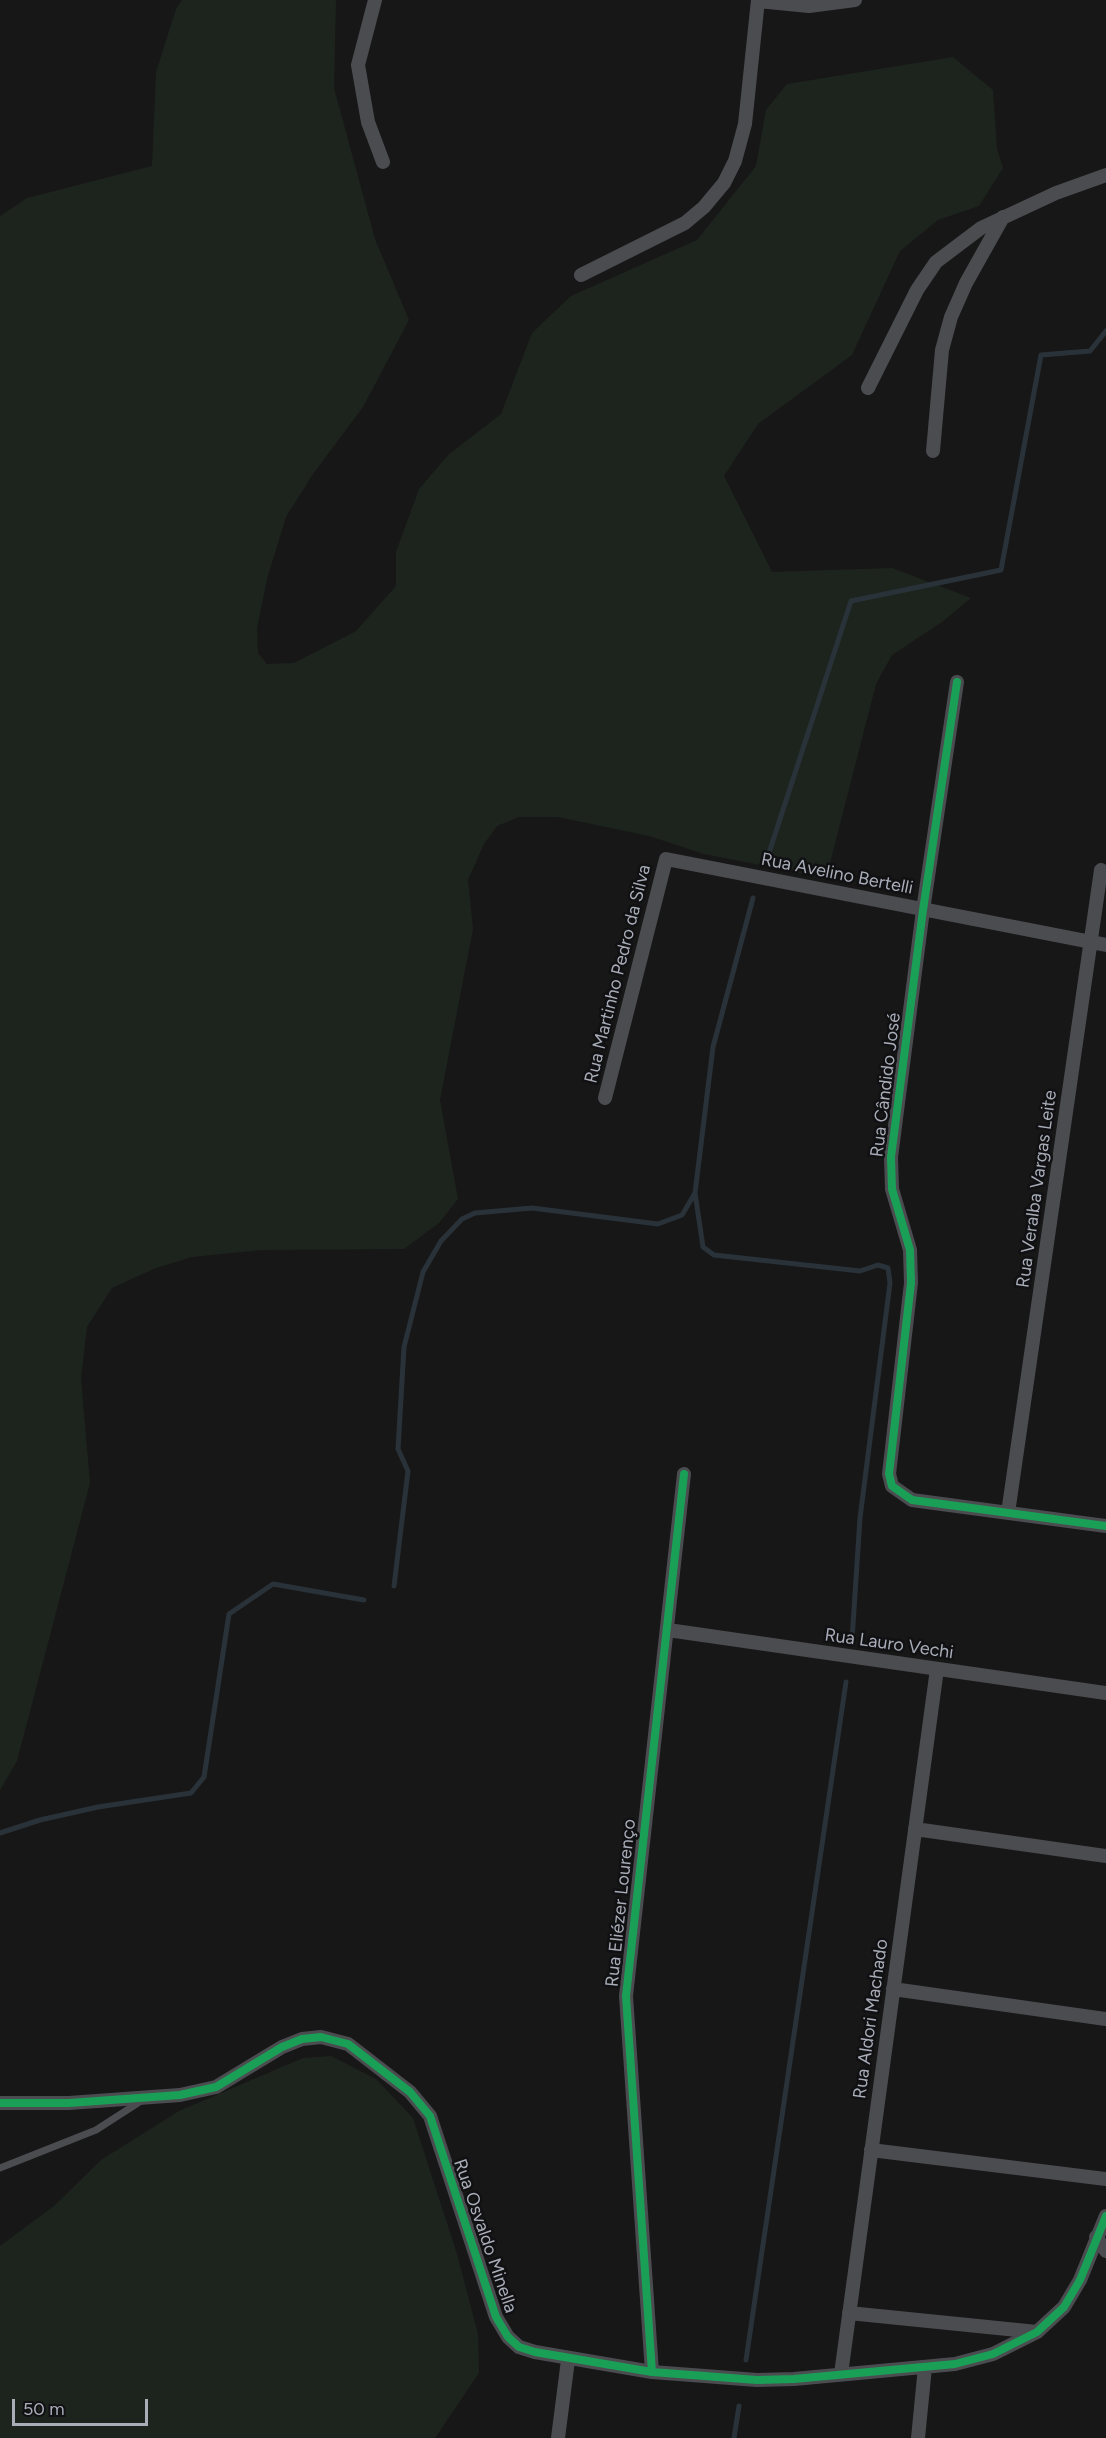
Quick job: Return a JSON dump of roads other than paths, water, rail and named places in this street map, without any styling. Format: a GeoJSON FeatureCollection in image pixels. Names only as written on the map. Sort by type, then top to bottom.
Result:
{"type":"FeatureCollection","features":[{"type":"Feature","properties":{"kind":"street"},"geometry":{"type":"LineString","coordinates":[[375,0],[358,65],[368,122],[383,162]]}},
{"type":"Feature","properties":{"kind":"street"},"geometry":{"type":"LineString","coordinates":[[581,275],[685,224],[704,207],[724,183],[735,160],[745,124],[758,1],[808,6],[846,1]]}},
{"type":"Feature","properties":{"kind":"street"},"geometry":{"type":"LineString","coordinates":[[868,388],[917,290],[936,262],[981,228],[1056,193],[1106,175]]}},
{"type":"Feature","properties":{"kind":"street"},"geometry":{"type":"LineString","coordinates":[[933,451],[942,350],[951,317],[966,283],[1003,217]]}},
{"type":"Feature","properties":{"kind":"street","name":"Rua Cândido José"},"geometry":{"type":"LineString","coordinates":[[957,682],[923,910],[891,1157],[892,1189],[910,1250],[911,1283],[889,1474],[892,1486],[912,1500],[1106,1527]]}},
{"type":"Feature","properties":{"kind":"street","name":"Rua Avelino Bertelli"},"geometry":{"type":"LineString","coordinates":[[666,859],[1106,945]]}},
{"type":"Feature","properties":{"kind":"street","name":"Rua Martinho Pedro da Silva"},"geometry":{"type":"LineString","coordinates":[[605,1098],[666,859]]}},
{"type":"Feature","properties":{"kind":"street","name":"Rua Veralba Vargas Leite"},"geometry":{"type":"LineString","coordinates":[[1008,1513],[1101,870]]}},
{"type":"Feature","properties":{"kind":"street","name":"Rua Eliézer Lourenço"},"geometry":{"type":"LineString","coordinates":[[652,2372],[626,1996],[684,1474]]}},
{"type":"Feature","properties":{"kind":"street","name":"Rua Lauro Vechi"},"geometry":{"type":"LineString","coordinates":[[668,1630],[1106,1694]]}},
{"type":"Feature","properties":{"kind":"street","name":"Rua Aldori Machado"},"geometry":{"type":"LineString","coordinates":[[841,2374],[937,1669]]}},
{"type":"Feature","properties":{"kind":"street"},"geometry":{"type":"LineString","coordinates":[[915,1829],[1106,1856]]}},
{"type":"Feature","properties":{"kind":"street"},"geometry":{"type":"LineString","coordinates":[[893,1989],[1106,2019]]}},
{"type":"Feature","properties":{"kind":"street","name":"Rua Osvaldo Minella"},"geometry":{"type":"LineString","coordinates":[[0,2103],[180,2095],[216,2087],[282,2047],[302,2039],[321,2037],[348,2044],[410,2092],[430,2116],[500,2326],[519,2347],[568,2360],[652,2372],[757,2380],[955,2364],[993,2354],[1037,2332],[1055,2318],[1073,2295],[1106,2216]]}},
{"type":"Feature","properties":{"kind":"street"},"geometry":{"type":"LineString","coordinates":[[872,2150],[1106,2179]]}},
{"type":"Feature","properties":{"kind":"street"},"geometry":{"type":"LineString","coordinates":[[1096,2237],[1106,2251]]}},
{"type":"Feature","properties":{"kind":"street"},"geometry":{"type":"LineString","coordinates":[[849,2313],[1037,2332]]}},
{"type":"Feature","properties":{"kind":"street"},"geometry":{"type":"LineString","coordinates":[[558,2438],[568,2360]]}},
{"type":"Feature","properties":{"kind":"street"},"geometry":{"type":"LineString","coordinates":[[918,2438],[925,2367]]}},
{"type":"Feature","properties":{"kind":"lane"},"geometry":{"type":"LineString","coordinates":[[0,2168],[96,2130],[146,2098]]}},
{"type":"Feature","properties":{"kind":"waterway"},"geometry":{"type":"LineString","coordinates":[[767,859],[851,601],[1001,570],[1041,355],[1090,351],[1106,331]]}},
{"type":"Feature","properties":{"kind":"waterway"},"geometry":{"type":"LineString","coordinates":[[753,898],[713,1047],[695,1193],[703,1247],[714,1255],[860,1271],[878,1265],[888,1268],[890,1283],[860,1518],[852,1640]]}},
{"type":"Feature","properties":{"kind":"waterway"},"geometry":{"type":"LineString","coordinates":[[394,1586],[408,1471],[398,1449],[404,1347],[423,1272],[441,1241],[462,1219],[475,1213],[532,1208],[658,1224],[682,1215],[695,1193]]}},
{"type":"Feature","properties":{"kind":"waterway"},"geometry":{"type":"LineString","coordinates":[[0,1833],[40,1820],[98,1807],[191,1793],[204,1777],[229,1614],[273,1584],[364,1600]]}},
{"type":"Feature","properties":{"kind":"waterway"},"geometry":{"type":"LineString","coordinates":[[746,2360],[846,1682]]}},
{"type":"Feature","properties":{"kind":"waterway"},"geometry":{"type":"LineString","coordinates":[[734,2438],[739,2406]]}}]}
